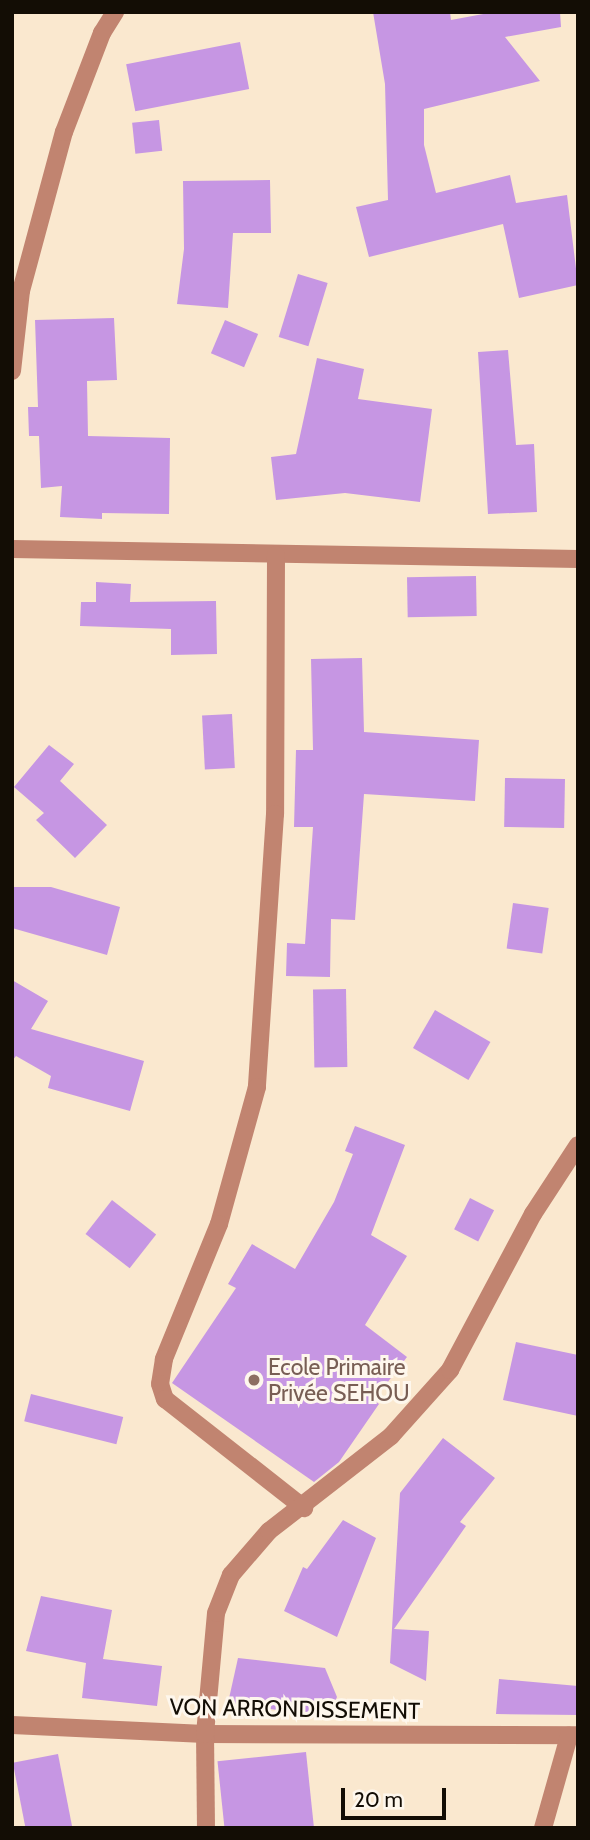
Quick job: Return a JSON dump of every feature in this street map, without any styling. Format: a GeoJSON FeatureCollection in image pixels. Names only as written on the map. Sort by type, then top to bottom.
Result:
{"type":"FeatureCollection","features":[{"type":"Feature","properties":{"kind":"street"},"geometry":{"type":"LineString","coordinates":[[12,371],[21,291],[64,132],[102,33],[115,12]]}},
{"type":"Feature","properties":{"kind":"street"},"geometry":{"type":"LineString","coordinates":[[12,549],[578,559]]}},
{"type":"Feature","properties":{"kind":"street"},"geometry":{"type":"LineString","coordinates":[[276,555],[275,814],[257,1087],[219,1224],[164,1359],[160,1384],[165,1399],[304,1508]]}},
{"type":"Feature","properties":{"kind":"street"},"geometry":{"type":"LineString","coordinates":[[206,1828],[205,1734],[216,1613],[230,1575],[269,1531],[304,1508],[391,1436],[450,1370],[533,1214],[578,1145]]}},
{"type":"Feature","properties":{"kind":"street","name":"VON ARRONDISSEMENT"},"geometry":{"type":"LineString","coordinates":[[12,1725],[205,1734],[573,1736]]}},
{"type":"Feature","properties":{"kind":"street"},"geometry":{"type":"LineString","coordinates":[[543,1828],[573,1736]]}},
{"type":"Feature","properties":{"kind":"building"},"geometry":{"type":"Polygon","coordinates":[[[373,12],[450,12],[451,20],[494,12],[560,12],[561,27],[505,37],[540,81],[424,109],[424,145],[436,193],[510,175],[516,203],[567,195],[578,285],[519,298],[503,224],[369,257],[356,207],[388,200],[385,84],[373,12]]]}},
{"type":"Feature","properties":{"kind":"building"},"geometry":{"type":"Polygon","coordinates":[[[240,42],[249,89],[135,111],[126,64],[240,42]]]}},
{"type":"Feature","properties":{"kind":"building"},"geometry":{"type":"Polygon","coordinates":[[[159,120],[162,151],[135,154],[132,123],[159,120]]]}},
{"type":"Feature","properties":{"kind":"building"},"geometry":{"type":"Polygon","coordinates":[[[270,180],[271,233],[233,233],[228,308],[177,304],[184,249],[183,181],[270,180]]]}},
{"type":"Feature","properties":{"kind":"building"},"geometry":{"type":"Polygon","coordinates":[[[298,274],[328,283],[308,346],[279,337],[298,274]]]}},
{"type":"Feature","properties":{"kind":"building"},"geometry":{"type":"Polygon","coordinates":[[[114,318],[117,380],[87,381],[88,436],[170,438],[169,514],[102,513],[102,519],[60,517],[62,486],[41,488],[39,436],[29,436],[28,407],[38,407],[35,320],[114,318]]]}},
{"type":"Feature","properties":{"kind":"building"},"geometry":{"type":"Polygon","coordinates":[[[225,320],[258,334],[244,367],[211,353],[225,320]]]}},
{"type":"Feature","properties":{"kind":"building"},"geometry":{"type":"Polygon","coordinates":[[[508,350],[516,445],[534,444],[537,512],[488,514],[478,352],[508,350]]]}},
{"type":"Feature","properties":{"kind":"building"},"geometry":{"type":"Polygon","coordinates":[[[317,358],[364,369],[358,399],[432,409],[420,502],[345,493],[276,500],[271,457],[296,454],[317,358]]]}},
{"type":"Feature","properties":{"kind":"building"},"geometry":{"type":"Polygon","coordinates":[[[476,576],[477,616],[408,617],[407,577],[476,576]]]}},
{"type":"Feature","properties":{"kind":"building"},"geometry":{"type":"Polygon","coordinates":[[[96,582],[131,584],[130,602],[216,601],[217,654],[171,655],[171,629],[80,626],[81,602],[96,602],[96,582]]]}},
{"type":"Feature","properties":{"kind":"building"},"geometry":{"type":"Polygon","coordinates":[[[362,658],[364,732],[479,740],[475,801],[364,794],[355,920],[331,919],[330,977],[286,976],[287,943],[305,944],[313,827],[294,827],[296,750],[313,750],[311,659],[362,658]]]}},
{"type":"Feature","properties":{"kind":"building"},"geometry":{"type":"Polygon","coordinates":[[[232,714],[235,768],[205,769],[202,716],[232,714]]]}},
{"type":"Feature","properties":{"kind":"building"},"geometry":{"type":"Polygon","coordinates":[[[49,745],[74,764],[60,781],[107,825],[75,858],[36,820],[44,813],[14,787],[49,745]]]}},
{"type":"Feature","properties":{"kind":"building"},"geometry":{"type":"Polygon","coordinates":[[[505,778],[565,779],[564,828],[504,827],[505,778]]]}},
{"type":"Feature","properties":{"kind":"building"},"geometry":{"type":"Polygon","coordinates":[[[12,887],[51,887],[120,907],[107,955],[12,928],[12,887]]]}},
{"type":"Feature","properties":{"kind":"building"},"geometry":{"type":"Polygon","coordinates":[[[513,903],[549,908],[542,954],[507,949],[513,903]]]}},
{"type":"Feature","properties":{"kind":"building"},"geometry":{"type":"Polygon","coordinates":[[[12,980],[48,1001],[31,1029],[144,1061],[130,1111],[48,1088],[51,1076],[16,1056],[12,1061],[12,980]]]}},
{"type":"Feature","properties":{"kind":"building"},"geometry":{"type":"Polygon","coordinates":[[[346,989],[347,1067],[314,1068],[313,990],[346,989]]]}},
{"type":"Feature","properties":{"kind":"building"},"geometry":{"type":"Polygon","coordinates":[[[435,1010],[490,1042],[468,1080],[413,1048],[435,1010]]]}},
{"type":"Feature","properties":{"kind":"building"},"geometry":{"type":"Polygon","coordinates":[[[355,1126],[405,1145],[371,1235],[407,1256],[365,1325],[407,1357],[374,1400],[379,1404],[339,1462],[314,1482],[172,1383],[236,1288],[228,1284],[252,1244],[295,1269],[334,1202],[353,1154],[345,1151],[355,1126]]]}},
{"type":"Feature","properties":{"kind":"building"},"geometry":{"type":"Polygon","coordinates":[[[470,1198],[494,1210],[478,1241],[454,1229],[470,1198]]]}},
{"type":"Feature","properties":{"kind":"building"},"geometry":{"type":"Polygon","coordinates":[[[112,1200],[156,1234],[130,1268],[86,1234],[112,1200]]]}},
{"type":"Feature","properties":{"kind":"building"},"geometry":{"type":"Polygon","coordinates":[[[516,1342],[578,1355],[578,1416],[503,1400],[516,1342]]]}},
{"type":"Feature","properties":{"kind":"building"},"geometry":{"type":"Polygon","coordinates":[[[31,1394],[123,1417],[116,1444],[24,1421],[31,1394]]]}},
{"type":"Feature","properties":{"kind":"building"},"geometry":{"type":"Polygon","coordinates":[[[443,1438],[495,1478],[460,1522],[466,1526],[394,1629],[429,1631],[426,1681],[390,1663],[400,1493],[443,1438]]]}},
{"type":"Feature","properties":{"kind":"building"},"geometry":{"type":"Polygon","coordinates":[[[343,1520],[376,1538],[337,1637],[284,1611],[303,1567],[307,1569],[343,1520]]]}},
{"type":"Feature","properties":{"kind":"building"},"geometry":{"type":"Polygon","coordinates":[[[41,1596],[112,1610],[103,1659],[162,1666],[157,1706],[82,1698],[86,1663],[26,1651],[41,1596]]]}},
{"type":"Feature","properties":{"kind":"building"},"geometry":{"type":"Polygon","coordinates":[[[238,1658],[325,1668],[337,1697],[328,1717],[228,1703],[238,1658]]]}},
{"type":"Feature","properties":{"kind":"building"},"geometry":{"type":"Polygon","coordinates":[[[499,1679],[578,1686],[578,1715],[496,1714],[499,1679]]]}},
{"type":"Feature","properties":{"kind":"building"},"geometry":{"type":"Polygon","coordinates":[[[306,1752],[314,1828],[224,1828],[217,1761],[306,1752]]]}},
{"type":"Feature","properties":{"kind":"building"},"geometry":{"type":"Polygon","coordinates":[[[58,1754],[72,1828],[26,1828],[13,1763],[58,1754]]]}},
{"type":"Feature","properties":{"kind":"place","name":"Ecole Primaire Privée SEHOU"},"geometry":{"type":"Point","coordinates":[254,1380]}}]}
